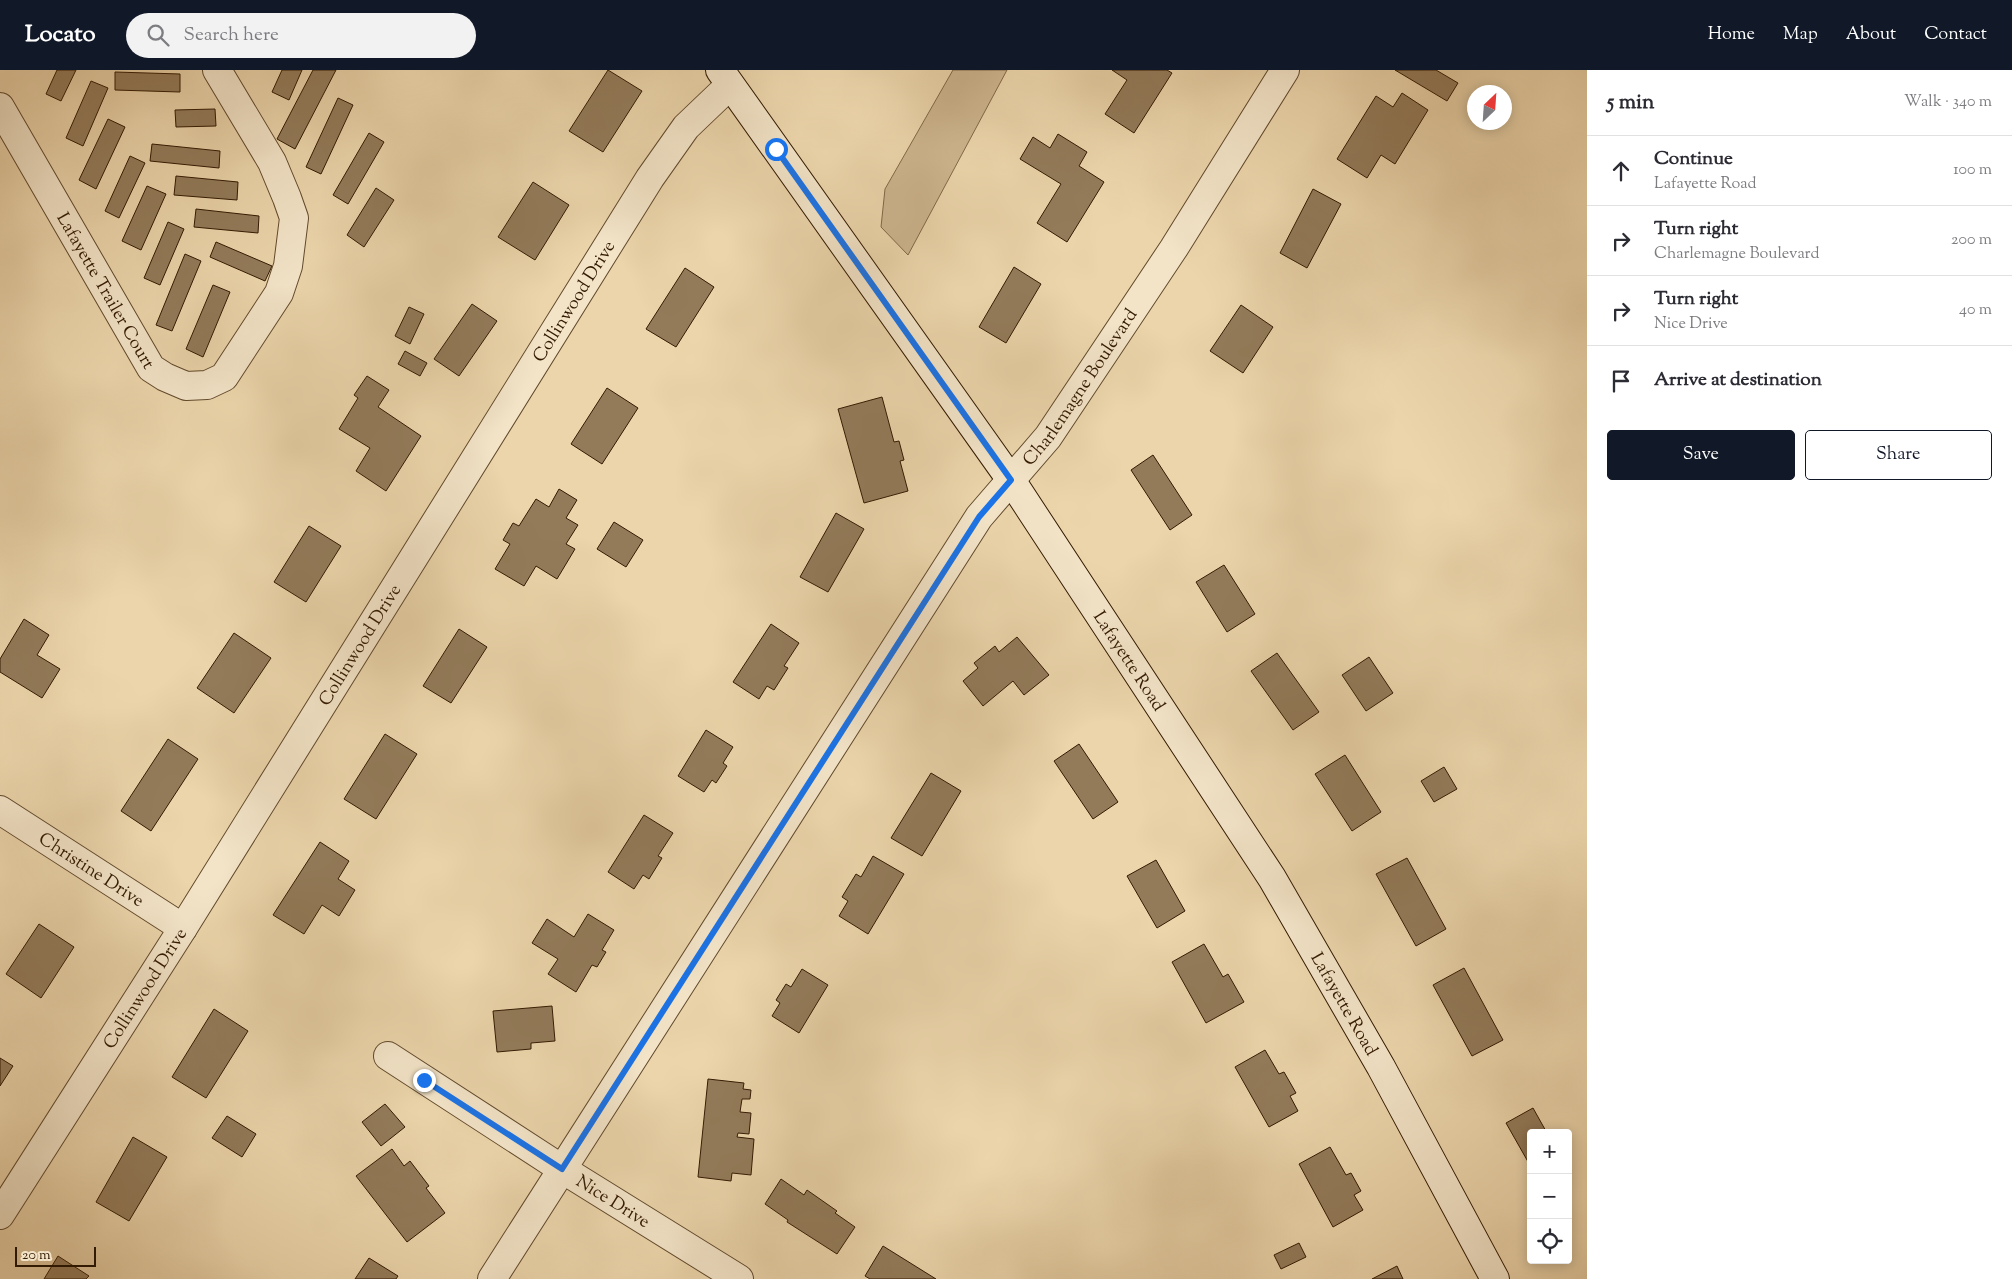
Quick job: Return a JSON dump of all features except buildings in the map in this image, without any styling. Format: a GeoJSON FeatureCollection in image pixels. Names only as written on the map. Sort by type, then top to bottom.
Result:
{"type":"FeatureCollection","features":[{"type":"Feature","properties":{"kind":"street","name":"Lafayette Trailer Court"},"geometry":{"type":"LineString","coordinates":[[0,107],[151,368],[165,377],[186,386],[207,386],[224,377],[278,293],[288,266],[294,218],[272,162],[217,70]]}},
{"type":"Feature","properties":{"kind":"street","name":"Charlemagne Boulevard"},"geometry":{"type":"LineString","coordinates":[[492,1279],[979,517],[1048,437],[1174,248],[1285,70]]}},
{"type":"Feature","properties":{"kind":"street","name":"Lafayette Road"},"geometry":{"type":"LineString","coordinates":[[725,77],[1011,480],[1272,878],[1381,1066],[1494,1279]]}},
{"type":"Feature","properties":{"kind":"street","name":"Collinwood Drive"},"geometry":{"type":"LineString","coordinates":[[0,1215],[183,928],[650,178],[686,127],[725,77]]}},
{"type":"Feature","properties":{"kind":"street","name":"Christine Drive"},"geometry":{"type":"LineString","coordinates":[[0,810],[183,928]]}},
{"type":"Feature","properties":{"kind":"street","name":"Nice Drive"},"geometry":{"type":"LineString","coordinates":[[388,1056],[562,1169],[739,1279]]}},
{"type":"Feature","properties":{"kind":"shaded area"},"geometry":{"type":"Polygon","coordinates":[[[953,70],[1007,70],[908,255],[881,227],[885,189],[953,70]]]}},
{"type":"Feature","properties":{"kind":"route"},"geometry":{"type":"LineString","coordinates":[[424,1080],[562,1169],[979,517],[1011,480],[776,149]]}}]}
